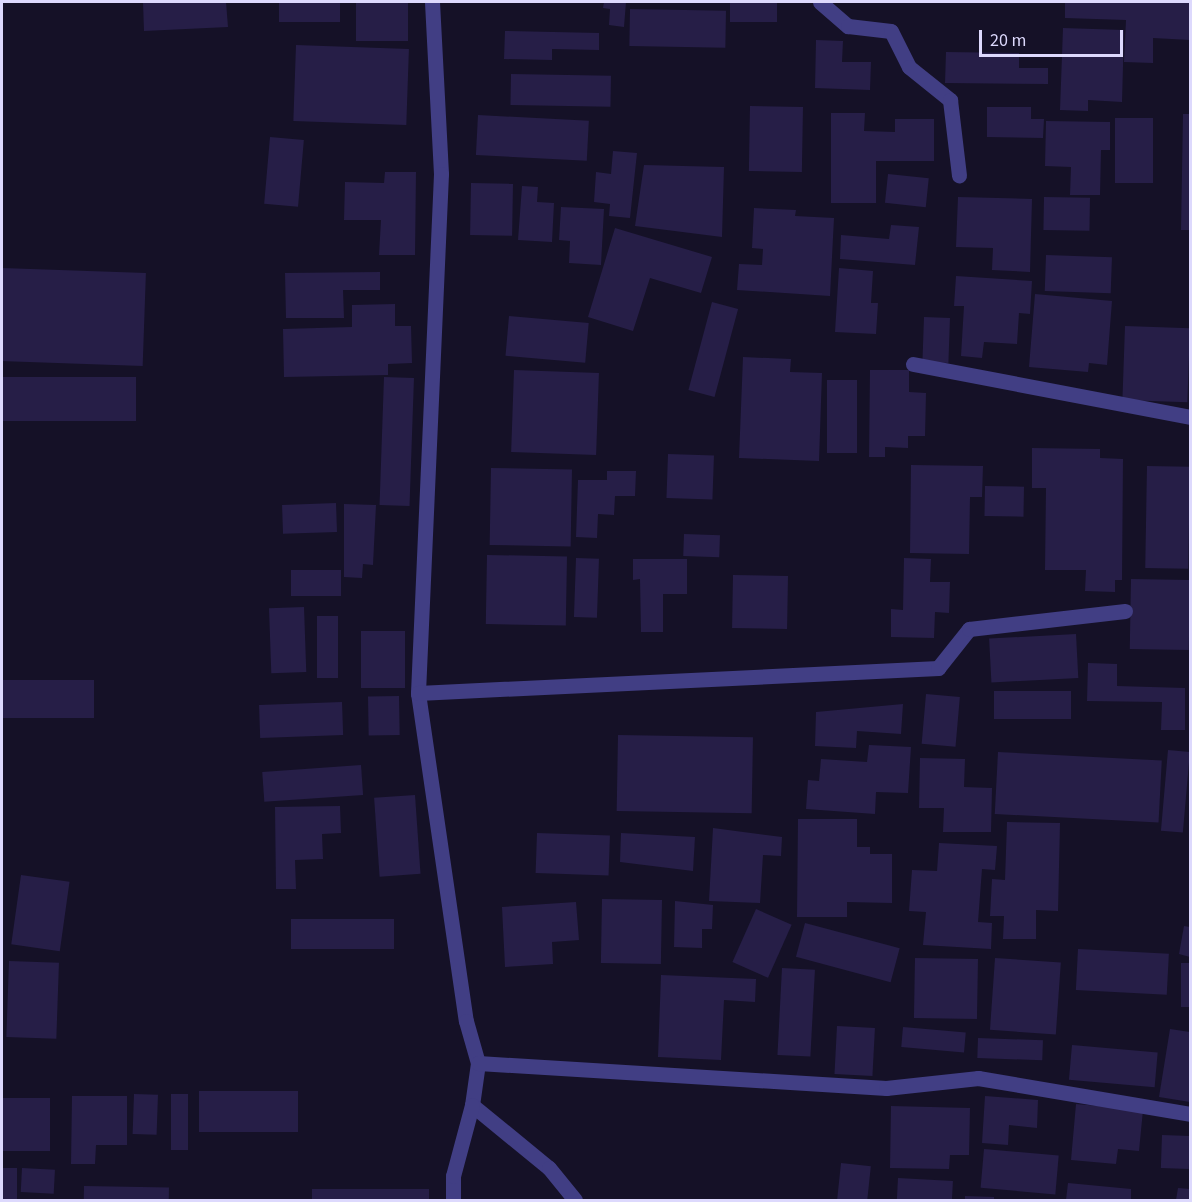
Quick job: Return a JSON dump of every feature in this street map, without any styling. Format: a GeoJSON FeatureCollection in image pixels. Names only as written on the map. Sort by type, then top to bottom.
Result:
{"type":"FeatureCollection","features":[{"type":"Feature","properties":{"kind":"street"},"geometry":{"type":"LineString","coordinates":[[432,2],[441,174],[418,693],[466,1021],[478,1063],[472,1105],[453,1176],[453,1200]]}},
{"type":"Feature","properties":{"kind":"street"},"geometry":{"type":"LineString","coordinates":[[820,2],[848,26],[891,31],[909,67],[950,100],[959,175]]}},
{"type":"Feature","properties":{"kind":"street"},"geometry":{"type":"LineString","coordinates":[[913,364],[1191,417]]}},
{"type":"Feature","properties":{"kind":"street"},"geometry":{"type":"LineString","coordinates":[[418,693],[938,668],[969,629],[1125,611]]}},
{"type":"Feature","properties":{"kind":"street"},"geometry":{"type":"LineString","coordinates":[[478,1063],[886,1088],[978,1078],[1191,1114]]}},
{"type":"Feature","properties":{"kind":"street"},"geometry":{"type":"LineString","coordinates":[[472,1105],[549,1168],[575,1200]]}},
{"type":"Feature","properties":{"kind":"building"},"geometry":{"type":"Polygon","coordinates":[[[143,2],[226,2],[228,27],[144,31],[143,2]]]}},
{"type":"Feature","properties":{"kind":"building"},"geometry":{"type":"Polygon","coordinates":[[[279,2],[340,2],[340,22],[279,22],[279,2]]]}},
{"type":"Feature","properties":{"kind":"building"},"geometry":{"type":"Polygon","coordinates":[[[356,2],[408,2],[408,41],[356,41],[356,2]]]}},
{"type":"Feature","properties":{"kind":"building"},"geometry":{"type":"Polygon","coordinates":[[[604,2],[626,2],[624,27],[609,25],[610,9],[603,8],[604,2]]]}},
{"type":"Feature","properties":{"kind":"building"},"geometry":{"type":"Polygon","coordinates":[[[730,2],[777,2],[777,22],[730,22],[730,2]]]}},
{"type":"Feature","properties":{"kind":"building"},"geometry":{"type":"Polygon","coordinates":[[[1065,2],[1190,2],[1190,40],[1153,38],[1153,63],[1124,62],[1126,20],[1065,18],[1065,2]]]}},
{"type":"Feature","properties":{"kind":"building"},"geometry":{"type":"Polygon","coordinates":[[[630,9],[726,11],[725,48],[629,46],[630,9]]]}},
{"type":"Feature","properties":{"kind":"building"},"geometry":{"type":"Polygon","coordinates":[[[1063,28],[1124,30],[1122,102],[1088,100],[1088,111],[1060,110],[1063,28]]]}},
{"type":"Feature","properties":{"kind":"building"},"geometry":{"type":"Polygon","coordinates":[[[505,31],[599,33],[599,50],[552,49],[552,60],[504,59],[505,31]]]}},
{"type":"Feature","properties":{"kind":"building"},"geometry":{"type":"Polygon","coordinates":[[[816,40],[843,41],[842,62],[871,62],[870,90],[815,88],[816,40]]]}},
{"type":"Feature","properties":{"kind":"building"},"geometry":{"type":"Polygon","coordinates":[[[296,45],[409,49],[406,125],[293,121],[296,45]]]}},
{"type":"Feature","properties":{"kind":"building"},"geometry":{"type":"Polygon","coordinates":[[[946,52],[1019,53],[1019,68],[1048,68],[1048,84],[945,83],[946,52]]]}},
{"type":"Feature","properties":{"kind":"building"},"geometry":{"type":"Polygon","coordinates":[[[511,74],[611,76],[610,107],[510,105],[511,74]]]}},
{"type":"Feature","properties":{"kind":"building"},"geometry":{"type":"Polygon","coordinates":[[[750,106],[803,107],[802,172],[749,171],[750,106]]]}},
{"type":"Feature","properties":{"kind":"building"},"geometry":{"type":"Polygon","coordinates":[[[987,107],[1031,107],[1031,119],[1044,119],[1043,138],[987,137],[987,107]]]}},
{"type":"Feature","properties":{"kind":"building"},"geometry":{"type":"Polygon","coordinates":[[[831,113],[865,113],[864,131],[895,132],[895,119],[934,119],[934,161],[876,161],[876,203],[831,203],[831,113]]]}},
{"type":"Feature","properties":{"kind":"building"},"geometry":{"type":"Polygon","coordinates":[[[1183,114],[1190,114],[1190,230],[1181,230],[1183,114]]]}},
{"type":"Feature","properties":{"kind":"building"},"geometry":{"type":"Polygon","coordinates":[[[478,115],[589,121],[587,161],[476,155],[478,115]]]}},
{"type":"Feature","properties":{"kind":"building"},"geometry":{"type":"Polygon","coordinates":[[[1115,118],[1153,118],[1153,183],[1115,183],[1115,118]]]}},
{"type":"Feature","properties":{"kind":"building"},"geometry":{"type":"Polygon","coordinates":[[[1046,121],[1110,122],[1110,150],[1101,150],[1100,195],[1070,195],[1071,167],[1045,166],[1046,121]]]}},
{"type":"Feature","properties":{"kind":"building"},"geometry":{"type":"Polygon","coordinates":[[[270,137],[304,140],[298,207],[264,204],[270,137]]]}},
{"type":"Feature","properties":{"kind":"building"},"geometry":{"type":"Polygon","coordinates":[[[613,151],[637,153],[630,218],[609,216],[610,204],[594,202],[596,172],[611,174],[613,151]]]}},
{"type":"Feature","properties":{"kind":"building"},"geometry":{"type":"Polygon","coordinates":[[[644,165],[724,167],[722,237],[635,226],[644,165]]]}},
{"type":"Feature","properties":{"kind":"building"},"geometry":{"type":"Polygon","coordinates":[[[385,172],[416,172],[415,255],[379,255],[381,220],[344,220],[345,182],[384,183],[385,172]]]}},
{"type":"Feature","properties":{"kind":"building"},"geometry":{"type":"Polygon","coordinates":[[[888,174],[929,178],[926,207],[885,203],[888,174]]]}},
{"type":"Feature","properties":{"kind":"building"},"geometry":{"type":"Polygon","coordinates":[[[471,183],[513,184],[512,236],[470,235],[471,183]]]}},
{"type":"Feature","properties":{"kind":"building"},"geometry":{"type":"Polygon","coordinates":[[[522,186],[538,187],[537,202],[554,203],[552,242],[518,240],[522,186]]]}},
{"type":"Feature","properties":{"kind":"building"},"geometry":{"type":"Polygon","coordinates":[[[958,197],[1032,199],[1030,272],[992,270],[993,248],[956,247],[958,197]]]}},
{"type":"Feature","properties":{"kind":"building"},"geometry":{"type":"Polygon","coordinates":[[[1044,197],[1090,198],[1089,231],[1043,230],[1044,197]]]}},
{"type":"Feature","properties":{"kind":"building"},"geometry":{"type":"Polygon","coordinates":[[[561,207],[604,209],[601,265],[569,263],[570,241],[559,240],[561,207]]]}},
{"type":"Feature","properties":{"kind":"building"},"geometry":{"type":"Polygon","coordinates":[[[754,208],[796,210],[795,216],[834,218],[830,296],[737,290],[739,264],[762,265],[763,249],[752,248],[754,208]]]}},
{"type":"Feature","properties":{"kind":"building"},"geometry":{"type":"Polygon","coordinates":[[[891,225],[919,227],[915,265],[840,259],[841,235],[889,239],[891,225]]]}},
{"type":"Feature","properties":{"kind":"building"},"geometry":{"type":"Polygon","coordinates":[[[615,228],[712,257],[701,293],[650,278],[633,331],[588,317],[615,228]]]}},
{"type":"Feature","properties":{"kind":"building"},"geometry":{"type":"Polygon","coordinates":[[[1046,255],[1112,257],[1111,293],[1045,291],[1046,255]]]}},
{"type":"Feature","properties":{"kind":"building"},"geometry":{"type":"Polygon","coordinates":[[[2,268],[146,273],[143,366],[2,361],[2,268]]]}},
{"type":"Feature","properties":{"kind":"building"},"geometry":{"type":"Polygon","coordinates":[[[839,268],[873,271],[871,303],[878,303],[876,334],[835,332],[839,268]]]}},
{"type":"Feature","properties":{"kind":"building"},"geometry":{"type":"Polygon","coordinates":[[[380,272],[380,290],[343,290],[344,318],[286,318],[285,273],[380,272]]]}},
{"type":"Feature","properties":{"kind":"building"},"geometry":{"type":"Polygon","coordinates":[[[956,276],[1032,281],[1030,314],[1019,313],[1017,344],[984,342],[982,358],[961,356],[964,306],[954,306],[956,276]]]}},
{"type":"Feature","properties":{"kind":"building"},"geometry":{"type":"Polygon","coordinates":[[[1035,294],[1112,301],[1107,365],[1089,363],[1088,372],[1029,367],[1035,294]]]}},
{"type":"Feature","properties":{"kind":"building"},"geometry":{"type":"Polygon","coordinates":[[[712,302],[738,309],[715,397],[688,390],[712,302]]]}},
{"type":"Feature","properties":{"kind":"building"},"geometry":{"type":"Polygon","coordinates":[[[395,304],[395,326],[411,326],[412,363],[388,364],[388,375],[284,377],[283,329],[352,327],[352,305],[395,304]]]}},
{"type":"Feature","properties":{"kind":"building"},"geometry":{"type":"Polygon","coordinates":[[[509,316],[589,323],[585,363],[506,356],[509,316]]]}},
{"type":"Feature","properties":{"kind":"building"},"geometry":{"type":"Polygon","coordinates":[[[924,317],[950,318],[948,363],[922,362],[924,317]]]}},
{"type":"Feature","properties":{"kind":"building"},"geometry":{"type":"Polygon","coordinates":[[[1125,326],[1190,328],[1187,402],[1122,400],[1125,326]]]}},
{"type":"Feature","properties":{"kind":"building"},"geometry":{"type":"Polygon","coordinates":[[[743,357],[791,359],[790,372],[822,373],[819,461],[739,458],[743,357]]]}},
{"type":"Feature","properties":{"kind":"building"},"geometry":{"type":"Polygon","coordinates":[[[514,370],[599,373],[596,455],[511,452],[514,370]]]}},
{"type":"Feature","properties":{"kind":"building"},"geometry":{"type":"Polygon","coordinates":[[[870,370],[909,370],[909,392],[926,393],[925,436],[908,436],[908,448],[885,447],[885,457],[869,457],[870,370]]]}},
{"type":"Feature","properties":{"kind":"building"},"geometry":{"type":"Polygon","coordinates":[[[2,377],[136,377],[136,421],[2,421],[2,377]]]}},
{"type":"Feature","properties":{"kind":"building"},"geometry":{"type":"Polygon","coordinates":[[[384,377],[414,378],[410,506],[380,505],[384,377]]]}},
{"type":"Feature","properties":{"kind":"building"},"geometry":{"type":"Polygon","coordinates":[[[827,380],[857,380],[857,453],[827,453],[827,380]]]}},
{"type":"Feature","properties":{"kind":"building"},"geometry":{"type":"Polygon","coordinates":[[[1032,448],[1100,449],[1100,458],[1123,459],[1122,580],[1115,580],[1115,592],[1085,591],[1086,570],[1045,570],[1046,488],[1032,488],[1032,448]]]}},
{"type":"Feature","properties":{"kind":"building"},"geometry":{"type":"Polygon","coordinates":[[[668,454],[714,456],[712,500],[666,498],[668,454]]]}},
{"type":"Feature","properties":{"kind":"building"},"geometry":{"type":"Polygon","coordinates":[[[911,465],[983,466],[982,497],[970,497],[969,554],[910,553],[911,465]]]}},
{"type":"Feature","properties":{"kind":"building"},"geometry":{"type":"Polygon","coordinates":[[[1147,466],[1190,467],[1188,569],[1145,568],[1147,466]]]}},
{"type":"Feature","properties":{"kind":"building"},"geometry":{"type":"Polygon","coordinates":[[[491,468],[572,469],[571,546],[490,545],[491,468]]]}},
{"type":"Feature","properties":{"kind":"building"},"geometry":{"type":"Polygon","coordinates":[[[607,471],[636,471],[635,496],[615,496],[614,515],[598,514],[597,538],[576,537],[578,480],[607,480],[607,471]]]}},
{"type":"Feature","properties":{"kind":"building"},"geometry":{"type":"Polygon","coordinates":[[[985,486],[1024,487],[1023,517],[984,516],[985,486]]]}},
{"type":"Feature","properties":{"kind":"building"},"geometry":{"type":"Polygon","coordinates":[[[336,503],[337,532],[283,534],[282,505],[336,503]]]}},
{"type":"Feature","properties":{"kind":"building"},"geometry":{"type":"Polygon","coordinates":[[[344,504],[376,505],[373,565],[363,564],[362,578],[344,577],[344,504]]]}},
{"type":"Feature","properties":{"kind":"building"},"geometry":{"type":"Polygon","coordinates":[[[684,534],[720,535],[719,557],[683,556],[684,534]]]}},
{"type":"Feature","properties":{"kind":"building"},"geometry":{"type":"Polygon","coordinates":[[[487,555],[567,556],[566,625],[486,624],[487,555]]]}},
{"type":"Feature","properties":{"kind":"building"},"geometry":{"type":"Polygon","coordinates":[[[576,558],[599,559],[597,618],[574,617],[576,558]]]}},
{"type":"Feature","properties":{"kind":"building"},"geometry":{"type":"Polygon","coordinates":[[[904,558],[931,559],[930,582],[950,582],[949,613],[935,612],[934,638],[891,637],[891,609],[903,610],[904,558]]]}},
{"type":"Feature","properties":{"kind":"building"},"geometry":{"type":"Polygon","coordinates":[[[633,559],[687,559],[687,594],[663,594],[663,632],[641,632],[640,579],[633,580],[633,559]]]}},
{"type":"Feature","properties":{"kind":"building"},"geometry":{"type":"Polygon","coordinates":[[[291,570],[341,570],[341,596],[291,596],[291,570]]]}},
{"type":"Feature","properties":{"kind":"building"},"geometry":{"type":"Polygon","coordinates":[[[733,575],[788,576],[787,629],[732,628],[733,575]]]}},
{"type":"Feature","properties":{"kind":"building"},"geometry":{"type":"Polygon","coordinates":[[[1131,579],[1190,580],[1189,650],[1130,649],[1131,579]]]}},
{"type":"Feature","properties":{"kind":"building"},"geometry":{"type":"Polygon","coordinates":[[[304,607],[306,672],[271,673],[269,608],[304,607]]]}},
{"type":"Feature","properties":{"kind":"building"},"geometry":{"type":"Polygon","coordinates":[[[317,616],[338,616],[338,678],[317,678],[317,616]]]}},
{"type":"Feature","properties":{"kind":"building"},"geometry":{"type":"Polygon","coordinates":[[[361,631],[405,631],[405,688],[361,688],[361,631]]]}},
{"type":"Feature","properties":{"kind":"building"},"geometry":{"type":"Polygon","coordinates":[[[1076,634],[1078,678],[991,682],[989,639],[1076,634]]]}},
{"type":"Feature","properties":{"kind":"building"},"geometry":{"type":"Polygon","coordinates":[[[1088,663],[1117,664],[1117,686],[1185,688],[1185,730],[1161,730],[1162,702],[1087,701],[1088,663]]]}},
{"type":"Feature","properties":{"kind":"building"},"geometry":{"type":"Polygon","coordinates":[[[2,680],[94,680],[94,718],[2,718],[2,680]]]}},
{"type":"Feature","properties":{"kind":"building"},"geometry":{"type":"Polygon","coordinates":[[[994,691],[1071,691],[1071,719],[994,719],[994,691]]]}},
{"type":"Feature","properties":{"kind":"building"},"geometry":{"type":"Polygon","coordinates":[[[926,694],[960,697],[956,747],[922,744],[926,694]]]}},
{"type":"Feature","properties":{"kind":"building"},"geometry":{"type":"Polygon","coordinates":[[[399,696],[400,735],[369,736],[368,697],[399,696]]]}},
{"type":"Feature","properties":{"kind":"building"},"geometry":{"type":"Polygon","coordinates":[[[342,702],[343,735],[260,738],[259,705],[342,702]]]}},
{"type":"Feature","properties":{"kind":"building"},"geometry":{"type":"Polygon","coordinates":[[[903,704],[901,734],[857,731],[856,748],[815,746],[816,712],[903,704]]]}},
{"type":"Feature","properties":{"kind":"building"},"geometry":{"type":"Polygon","coordinates":[[[618,735],[753,737],[752,813],[617,811],[618,735]]]}},
{"type":"Feature","properties":{"kind":"building"},"geometry":{"type":"Polygon","coordinates":[[[869,745],[911,747],[908,793],[876,792],[875,814],[806,809],[808,780],[819,781],[821,759],[867,762],[869,745]]]}},
{"type":"Feature","properties":{"kind":"building"},"geometry":{"type":"Polygon","coordinates":[[[1168,750],[1190,752],[1183,833],[1161,831],[1168,750]]]}},
{"type":"Feature","properties":{"kind":"building"},"geometry":{"type":"Polygon","coordinates":[[[998,752],[1162,761],[1159,822],[995,814],[998,752]]]}},
{"type":"Feature","properties":{"kind":"building"},"geometry":{"type":"Polygon","coordinates":[[[920,758],[965,759],[964,787],[992,788],[991,832],[943,832],[944,808],[919,808],[920,758]]]}},
{"type":"Feature","properties":{"kind":"building"},"geometry":{"type":"Polygon","coordinates":[[[361,765],[363,795],[264,802],[262,772],[361,765]]]}},
{"type":"Feature","properties":{"kind":"building"},"geometry":{"type":"Polygon","coordinates":[[[415,795],[421,874],[380,877],[374,798],[415,795]]]}},
{"type":"Feature","properties":{"kind":"building"},"geometry":{"type":"Polygon","coordinates":[[[340,806],[341,833],[322,834],[323,859],[295,860],[296,889],[276,889],[275,807],[340,806]]]}},
{"type":"Feature","properties":{"kind":"building"},"geometry":{"type":"Polygon","coordinates":[[[798,819],[857,819],[857,847],[870,847],[870,854],[892,854],[892,903],[847,902],[847,917],[797,917],[798,819]]]}},
{"type":"Feature","properties":{"kind":"building"},"geometry":{"type":"Polygon","coordinates":[[[1007,822],[1060,823],[1058,911],[1036,910],[1036,939],[1003,939],[1004,916],[990,916],[992,879],[1005,880],[1007,822]]]}},
{"type":"Feature","properties":{"kind":"building"},"geometry":{"type":"Polygon","coordinates":[[[713,828],[782,837],[781,856],[763,855],[760,903],[709,901],[713,828]]]}},
{"type":"Feature","properties":{"kind":"building"},"geometry":{"type":"Polygon","coordinates":[[[537,833],[610,836],[609,876],[536,873],[537,833]]]}},
{"type":"Feature","properties":{"kind":"building"},"geometry":{"type":"Polygon","coordinates":[[[621,833],[695,837],[693,871],[620,862],[621,833]]]}},
{"type":"Feature","properties":{"kind":"building"},"geometry":{"type":"Polygon","coordinates":[[[939,843],[997,846],[995,870],[982,869],[978,922],[992,923],[991,949],[923,945],[926,912],[909,911],[912,870],[937,871],[939,843]]]}},
{"type":"Feature","properties":{"kind":"building"},"geometry":{"type":"Polygon","coordinates":[[[21,875],[70,882],[60,951],[11,944],[21,875]]]}},
{"type":"Feature","properties":{"kind":"building"},"geometry":{"type":"Polygon","coordinates":[[[602,899],[662,900],[661,964],[601,963],[602,899]]]}},
{"type":"Feature","properties":{"kind":"building"},"geometry":{"type":"Polygon","coordinates":[[[675,901],[713,905],[712,929],[702,929],[702,948],[674,947],[675,901]]]}},
{"type":"Feature","properties":{"kind":"building"},"geometry":{"type":"Polygon","coordinates":[[[576,902],[579,940],[552,942],[553,964],[505,967],[502,907],[576,902]]]}},
{"type":"Feature","properties":{"kind":"building"},"geometry":{"type":"Polygon","coordinates":[[[756,909],[792,925],[768,978],[732,962],[756,909]]]}},
{"type":"Feature","properties":{"kind":"building"},"geometry":{"type":"Polygon","coordinates":[[[291,919],[394,919],[394,949],[291,949],[291,919]]]}},
{"type":"Feature","properties":{"kind":"building"},"geometry":{"type":"Polygon","coordinates":[[[805,923],[900,948],[891,982],[796,957],[805,923]]]}},
{"type":"Feature","properties":{"kind":"building"},"geometry":{"type":"Polygon","coordinates":[[[1184,926],[1190,927],[1190,957],[1179,954],[1184,926]]]}},
{"type":"Feature","properties":{"kind":"building"},"geometry":{"type":"Polygon","coordinates":[[[1078,949],[1169,954],[1167,995],[1076,990],[1078,949]]]}},
{"type":"Feature","properties":{"kind":"building"},"geometry":{"type":"Polygon","coordinates":[[[915,958],[978,959],[977,1019],[914,1018],[915,958]]]}},
{"type":"Feature","properties":{"kind":"building"},"geometry":{"type":"Polygon","coordinates":[[[995,958],[1061,963],[1056,1034],[990,1030],[995,958]]]}},
{"type":"Feature","properties":{"kind":"building"},"geometry":{"type":"Polygon","coordinates":[[[9,961],[59,963],[56,1039],[6,1037],[9,961]]]}},
{"type":"Feature","properties":{"kind":"building"},"geometry":{"type":"Polygon","coordinates":[[[1181,963],[1190,963],[1190,1007],[1181,1007],[1181,963]]]}},
{"type":"Feature","properties":{"kind":"building"},"geometry":{"type":"Polygon","coordinates":[[[782,968],[815,970],[810,1057],[777,1055],[782,968]]]}},
{"type":"Feature","properties":{"kind":"building"},"geometry":{"type":"Polygon","coordinates":[[[661,975],[756,979],[755,1002],[724,1000],[721,1060],[658,1057],[661,975]]]}},
{"type":"Feature","properties":{"kind":"building"},"geometry":{"type":"Polygon","coordinates":[[[837,1026],[875,1028],[872,1076],[834,1074],[837,1026]]]}},
{"type":"Feature","properties":{"kind":"building"},"geometry":{"type":"Polygon","coordinates":[[[903,1027],[966,1032],[964,1052],[901,1047],[903,1027]]]}},
{"type":"Feature","properties":{"kind":"building"},"geometry":{"type":"Polygon","coordinates":[[[1170,1029],[1190,1032],[1190,1102],[1159,1097],[1170,1029]]]}},
{"type":"Feature","properties":{"kind":"building"},"geometry":{"type":"Polygon","coordinates":[[[978,1038],[1043,1040],[1042,1060],[977,1058],[978,1038]]]}},
{"type":"Feature","properties":{"kind":"building"},"geometry":{"type":"Polygon","coordinates":[[[1072,1045],[1158,1052],[1155,1087],[1069,1080],[1072,1045]]]}},
{"type":"Feature","properties":{"kind":"building"},"geometry":{"type":"Polygon","coordinates":[[[199,1091],[298,1091],[298,1132],[199,1132],[199,1091]]]}},
{"type":"Feature","properties":{"kind":"building"},"geometry":{"type":"Polygon","coordinates":[[[134,1094],[158,1095],[157,1135],[133,1134],[134,1094]]]}},
{"type":"Feature","properties":{"kind":"building"},"geometry":{"type":"Polygon","coordinates":[[[171,1094],[188,1094],[188,1150],[171,1150],[171,1094]]]}},
{"type":"Feature","properties":{"kind":"building"},"geometry":{"type":"Polygon","coordinates":[[[72,1096],[127,1096],[127,1145],[96,1145],[95,1164],[71,1164],[72,1096]]]}},
{"type":"Feature","properties":{"kind":"building"},"geometry":{"type":"Polygon","coordinates":[[[985,1096],[1038,1100],[1037,1128],[1009,1125],[1008,1145],[982,1143],[985,1096]]]}},
{"type":"Feature","properties":{"kind":"building"},"geometry":{"type":"Polygon","coordinates":[[[2,1098],[50,1098],[50,1151],[2,1151],[2,1098]]]}},
{"type":"Feature","properties":{"kind":"building"},"geometry":{"type":"Polygon","coordinates":[[[1076,1104],[1143,1110],[1139,1151],[1118,1149],[1116,1164],[1071,1160],[1076,1104]]]}},
{"type":"Feature","properties":{"kind":"building"},"geometry":{"type":"Polygon","coordinates":[[[891,1106],[970,1108],[969,1155],[950,1155],[949,1169],[890,1168],[891,1106]]]}},
{"type":"Feature","properties":{"kind":"building"},"geometry":{"type":"Polygon","coordinates":[[[1162,1135],[1190,1136],[1189,1169],[1161,1168],[1162,1135]]]}},
{"type":"Feature","properties":{"kind":"building"},"geometry":{"type":"Polygon","coordinates":[[[984,1149],[1059,1156],[1055,1194],[981,1188],[984,1149]]]}},
{"type":"Feature","properties":{"kind":"building"},"geometry":{"type":"Polygon","coordinates":[[[841,1163],[871,1166],[867,1200],[837,1200],[841,1163]]]}},
{"type":"Feature","properties":{"kind":"building"},"geometry":{"type":"Polygon","coordinates":[[[2,1168],[17,1168],[17,1200],[2,1200],[2,1168]]]}},
{"type":"Feature","properties":{"kind":"building"},"geometry":{"type":"Polygon","coordinates":[[[22,1168],[55,1170],[54,1194],[21,1192],[22,1168]]]}},
{"type":"Feature","properties":{"kind":"building"},"geometry":{"type":"Polygon","coordinates":[[[898,1178],[953,1181],[952,1200],[897,1200],[898,1178]]]}},
{"type":"Feature","properties":{"kind":"building"},"geometry":{"type":"Polygon","coordinates":[[[1068,1183],[1131,1189],[1131,1200],[1066,1200],[1068,1183]]]}},
{"type":"Feature","properties":{"kind":"building"},"geometry":{"type":"Polygon","coordinates":[[[84,1186],[169,1187],[169,1200],[84,1200],[84,1186]]]}},
{"type":"Feature","properties":{"kind":"building"},"geometry":{"type":"Polygon","coordinates":[[[1178,1188],[1190,1189],[1190,1200],[1176,1200],[1178,1188]]]}},
{"type":"Feature","properties":{"kind":"building"},"geometry":{"type":"Polygon","coordinates":[[[312,1189],[429,1189],[429,1200],[312,1200],[312,1189]]]}},
{"type":"Feature","properties":{"kind":"building"},"geometry":{"type":"Polygon","coordinates":[[[965,1196],[994,1197],[994,1200],[965,1200],[965,1196]]]}}]}
